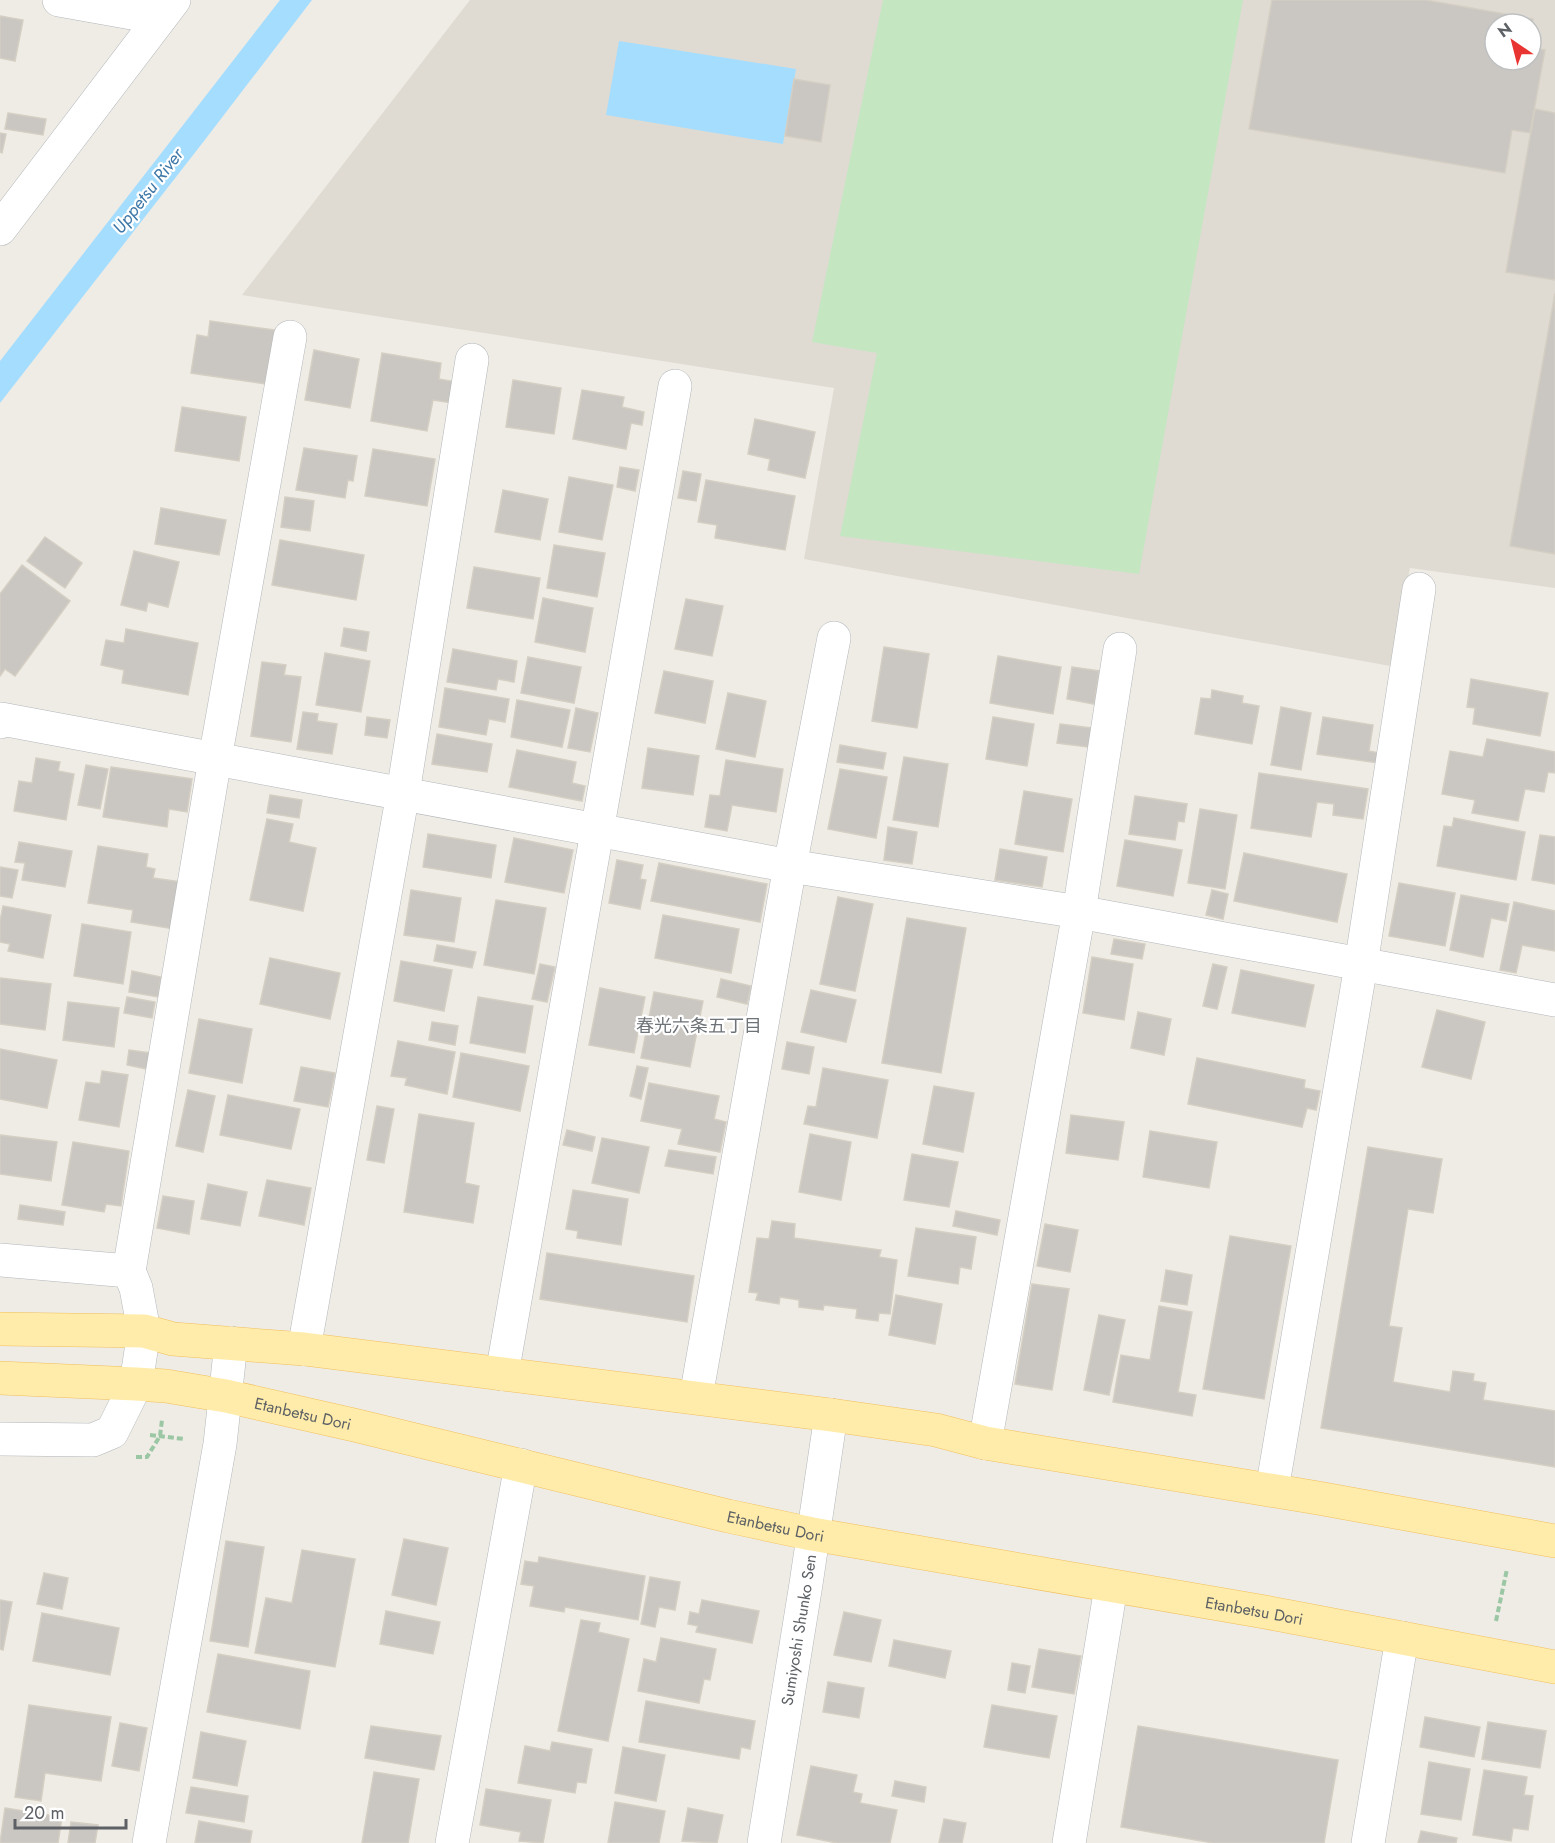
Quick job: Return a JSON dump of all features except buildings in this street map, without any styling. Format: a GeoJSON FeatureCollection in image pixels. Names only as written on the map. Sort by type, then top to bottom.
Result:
{"type":"FeatureCollection","features":[{"type":"Feature","properties":{"kind":"main road"},"geometry":{"type":"LineString","coordinates":[[0,1329],[144,1331],[173,1339],[304,1349],[831,1415],[936,1431],[985,1443],[1272,1490],[1555,1540]]}},
{"type":"Feature","properties":{"kind":"main road","name":"Etanbetsu Dori"},"geometry":{"type":"LineString","coordinates":[[0,1378],[166,1386],[226,1396],[812,1534],[1555,1667]]}},
{"type":"Feature","properties":{"kind":"street"},"geometry":{"type":"LineString","coordinates":[[59,0],[167,9]]}},
{"type":"Feature","properties":{"kind":"street"},"geometry":{"type":"LineString","coordinates":[[0,229],[167,9]]}},
{"type":"Feature","properties":{"kind":"street"},"geometry":{"type":"LineString","coordinates":[[0,1439],[93,1440],[112,1432],[136,1384],[144,1331],[136,1288],[129,1271],[215,759],[290,337]]}},
{"type":"Feature","properties":{"kind":"street"},"geometry":{"type":"LineString","coordinates":[[304,1349],[403,793],[472,360]]}},
{"type":"Feature","properties":{"kind":"street"},"geometry":{"type":"LineString","coordinates":[[502,1374],[675,386]]}},
{"type":"Feature","properties":{"kind":"street"},"geometry":{"type":"LineString","coordinates":[[1272,1490],[1361,965],[1419,589]]}},
{"type":"Feature","properties":{"kind":"street"},"geometry":{"type":"LineString","coordinates":[[696,1397],[790,866],[834,638]]}},
{"type":"Feature","properties":{"kind":"street"},"geometry":{"type":"LineString","coordinates":[[985,1443],[1079,912],[1120,650]]}},
{"type":"Feature","properties":{"kind":"street"},"geometry":{"type":"LineString","coordinates":[[0,722],[0,719],[790,866],[1079,912],[1555,1000]]}},
{"type":"Feature","properties":{"kind":"street"},"geometry":{"type":"LineString","coordinates":[[0,1260],[129,1271]]}},
{"type":"Feature","properties":{"kind":"street"},"geometry":{"type":"LineString","coordinates":[[149,1843],[220,1444],[231,1343]]}},
{"type":"Feature","properties":{"kind":"street","name":"Sumiyoshi Shunko Sen"},"geometry":{"type":"LineString","coordinates":[[764,1843],[807,1584],[812,1534],[831,1415]]}},
{"type":"Feature","properties":{"kind":"street"},"geometry":{"type":"LineString","coordinates":[[452,1843],[521,1465]]}},
{"type":"Feature","properties":{"kind":"street"},"geometry":{"type":"LineString","coordinates":[[1069,1843],[1111,1587]]}},
{"type":"Feature","properties":{"kind":"street"},"geometry":{"type":"LineString","coordinates":[[1368,1843],[1402,1638]]}},
{"type":"Feature","properties":{"kind":"path"},"geometry":{"type":"LineString","coordinates":[[112,1432],[220,1444]]}},
{"type":"Feature","properties":{"kind":"path"},"geometry":{"type":"LineString","coordinates":[[1489,1654],[1515,1534]]}},
{"type":"Feature","properties":{"kind":"shaded area"},"geometry":{"type":"Polygon","coordinates":[[[470,0],[1555,0],[1555,588],[1410,568],[1390,666],[804,559],[834,388],[242,295],[470,0]]]}},
{"type":"Feature","properties":{"kind":"green space"},"geometry":{"type":"Polygon","coordinates":[[[883,0],[1243,0],[1139,574],[840,536],[877,353],[812,342],[883,0]]]}},
{"type":"Feature","properties":{"kind":"water","name":"Uppetsu River"},"geometry":{"type":"Polygon","coordinates":[[[280,0],[312,0],[0,403],[0,361],[280,0]]]}},
{"type":"Feature","properties":{"kind":"water"},"geometry":{"type":"Polygon","coordinates":[[[619,41],[796,69],[783,144],[606,115],[619,41]]]}},
{"type":"Feature","properties":{"kind":"district","name":"春光六条五丁目"},"geometry":{"type":"Point","coordinates":[699,1026]}}]}
